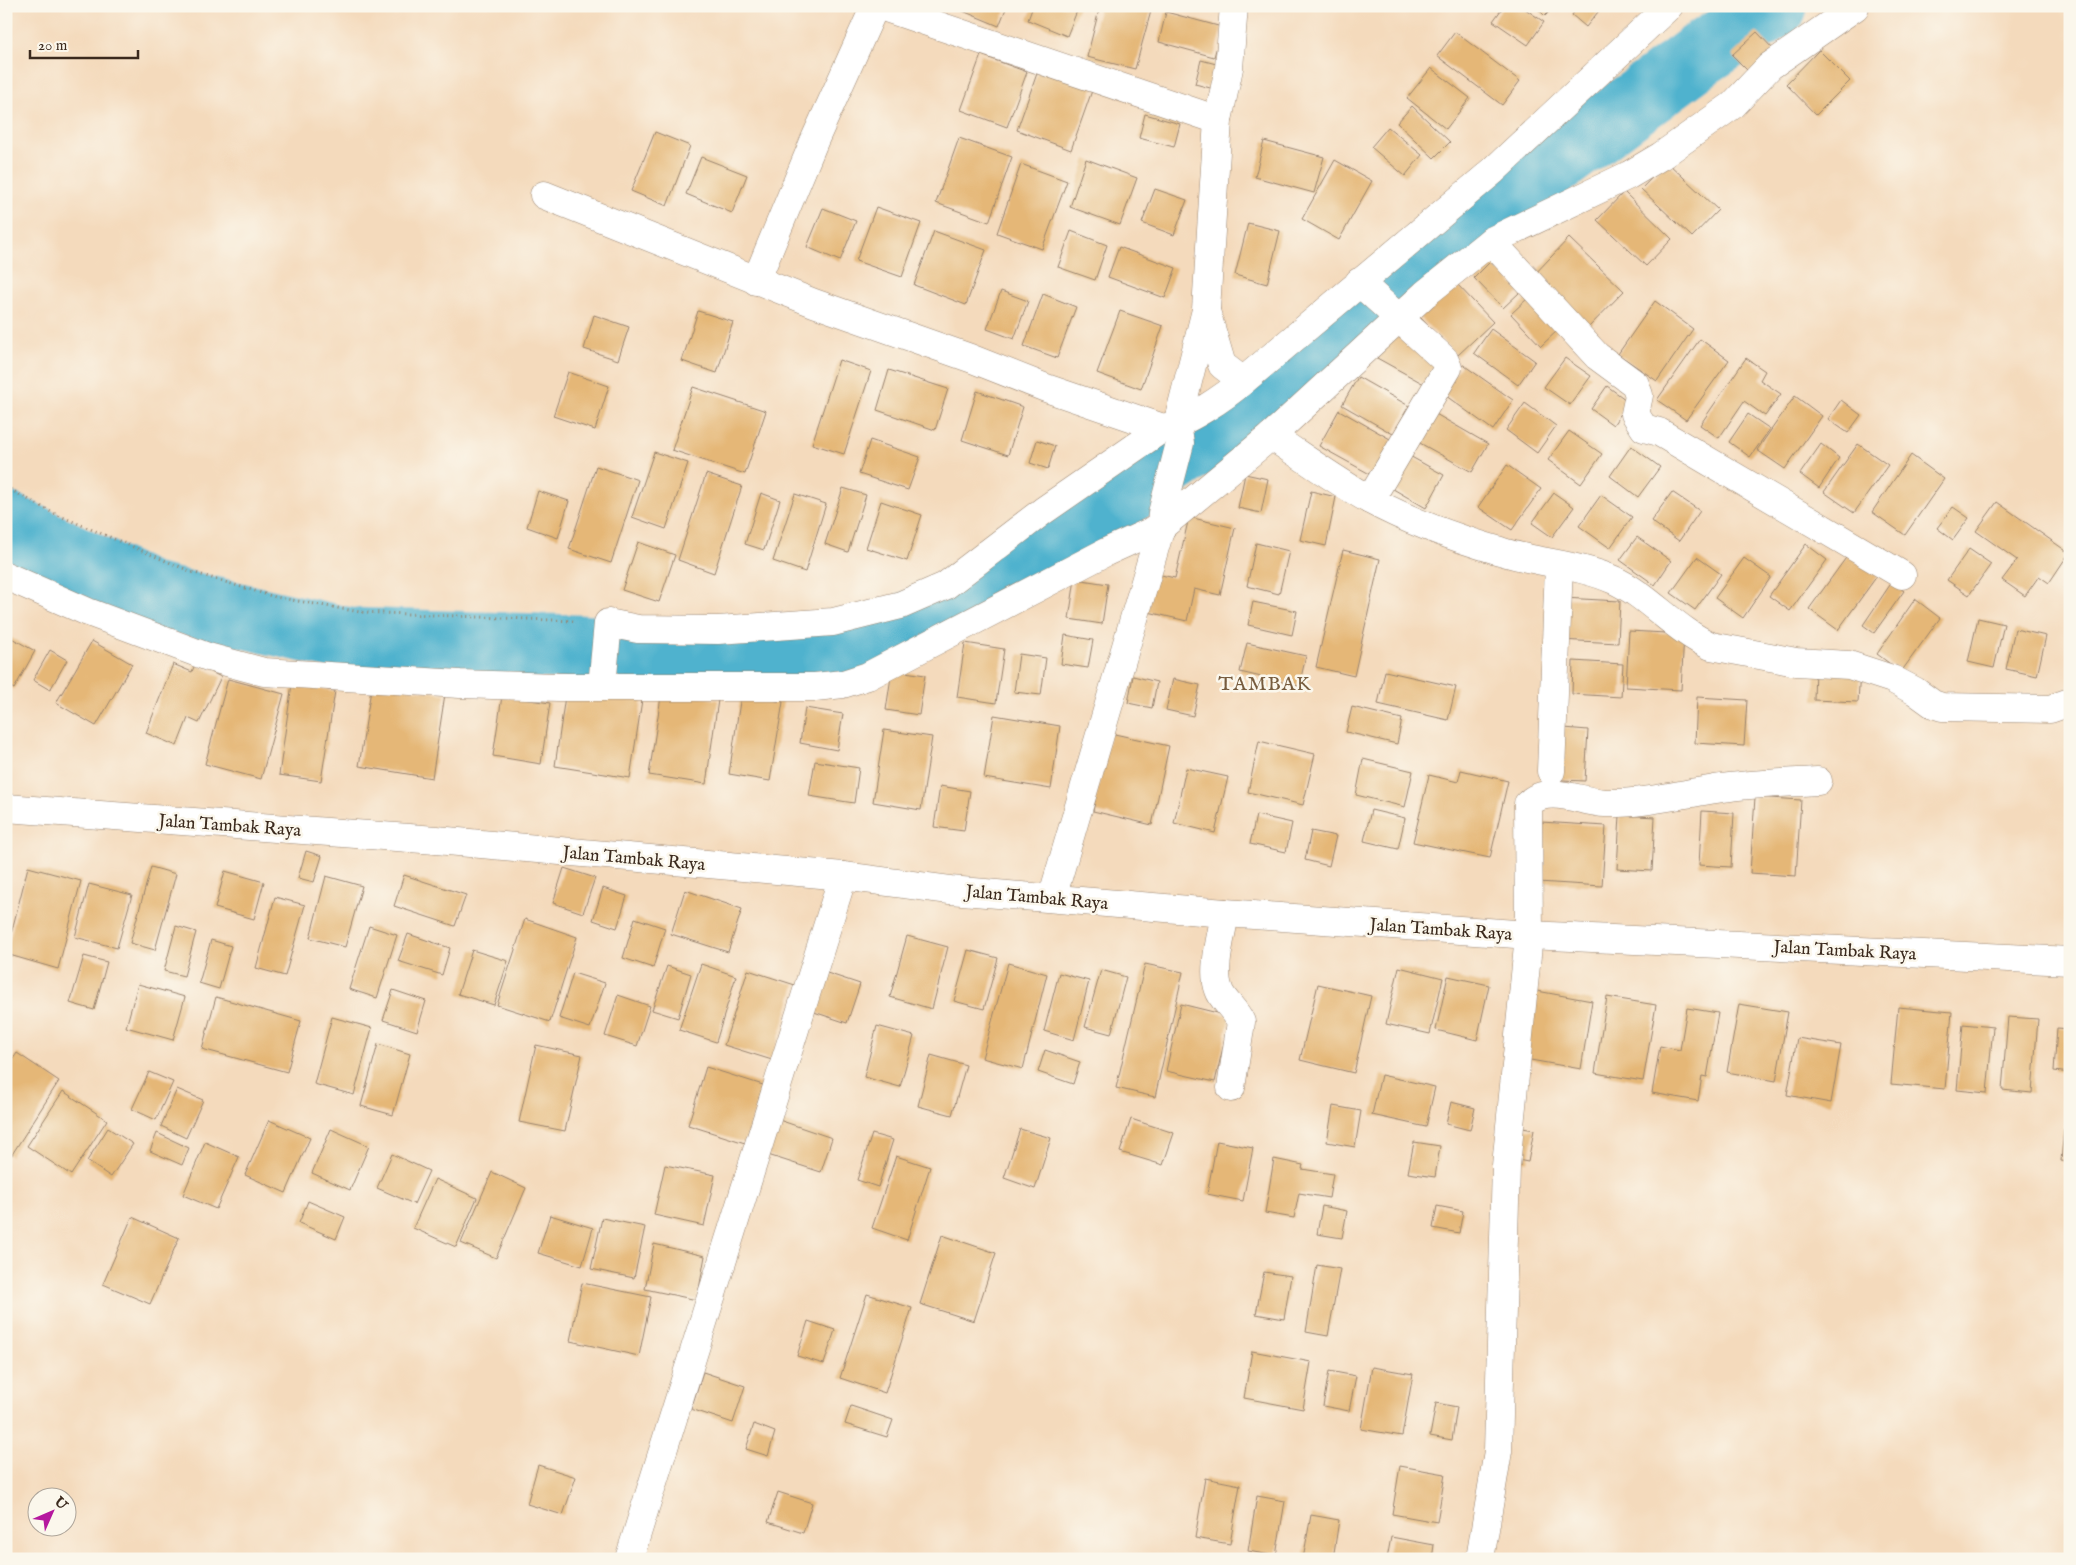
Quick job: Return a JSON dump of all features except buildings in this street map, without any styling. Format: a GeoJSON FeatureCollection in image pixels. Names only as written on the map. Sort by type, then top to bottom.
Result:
{"type":"FeatureCollection","features":[{"type":"Feature","properties":{"kind":"street"},"geometry":{"type":"LineString","coordinates":[[756,281],[814,139],[875,6]]}},
{"type":"Feature","properties":{"kind":"street"},"geometry":{"type":"LineString","coordinates":[[880,6],[1218,120]]}},
{"type":"Feature","properties":{"kind":"street"},"geometry":{"type":"LineString","coordinates":[[1052,898],[1161,520],[1173,432],[1206,310],[1218,120],[1229,68],[1234,6]]}},
{"type":"Feature","properties":{"kind":"street"},"geometry":{"type":"LineString","coordinates":[[602,683],[608,626],[638,629],[718,630],[833,622],[901,605],[945,586],[1043,511],[1173,432],[1204,407],[1225,397],[1363,286],[1493,171],[1669,6]]}},
{"type":"Feature","properties":{"kind":"street"},"geometry":{"type":"LineString","coordinates":[[6,576],[88,612],[208,657],[264,672],[460,684],[602,683],[815,687],[842,684],[868,676],[1106,552],[1161,520],[1271,436],[1397,316],[1490,241],[1629,174],[1661,156],[1733,105],[1770,66],[1855,7]]}},
{"type":"Feature","properties":{"kind":"street"},"geometry":{"type":"LineString","coordinates":[[544,194],[756,281],[970,358],[1046,388],[1173,432]]}},
{"type":"Feature","properties":{"kind":"street"},"geometry":{"type":"LineString","coordinates":[[1490,241],[1590,349],[1608,365],[1635,384],[1639,395],[1635,414],[1644,428],[1659,432],[1902,575]]}},
{"type":"Feature","properties":{"kind":"street"},"geometry":{"type":"LineString","coordinates":[[1363,286],[1444,359],[1448,368],[1370,500]]}},
{"type":"Feature","properties":{"kind":"street"},"geometry":{"type":"LineString","coordinates":[[1206,310],[1222,365],[1243,381]]}},
{"type":"Feature","properties":{"kind":"street"},"geometry":{"type":"LineString","coordinates":[[1271,436],[1370,500],[1424,525],[1501,552],[1614,580],[1648,602],[1699,641],[1711,646],[1796,662],[1849,665],[1892,679],[1915,690],[1933,704],[1942,708],[2050,709],[2070,702]]}},
{"type":"Feature","properties":{"kind":"street"},"geometry":{"type":"LineString","coordinates":[[1551,771],[1559,565]]}},
{"type":"Feature","properties":{"kind":"street"},"geometry":{"type":"LineString","coordinates":[[1480,1559],[1498,1451],[1506,1166],[1529,935],[1528,804],[1535,797],[1546,794],[1603,803],[1645,801],[1731,787],[1818,781]]}},
{"type":"Feature","properties":{"kind":"street","name":"Jalan Tambak Raya"},"geometry":{"type":"LineString","coordinates":[[6,808],[436,840],[843,876],[950,890],[1225,913],[1529,935],[2070,961]]}},
{"type":"Feature","properties":{"kind":"street"},"geometry":{"type":"LineString","coordinates":[[629,1559],[843,876]]}},
{"type":"Feature","properties":{"kind":"street"},"geometry":{"type":"LineString","coordinates":[[1225,913],[1216,972],[1221,995],[1237,1013],[1241,1022],[1231,1088]]}},
{"type":"Feature","properties":{"kind":"path"},"geometry":{"type":"LineString","coordinates":[[6,487],[52,513],[192,572],[275,597],[360,612],[608,626]]}},
{"type":"Feature","properties":{"kind":"waterway"},"geometry":{"type":"LineString","coordinates":[[6,524],[151,595],[349,640],[578,647],[735,656],[869,644],[987,587],[1218,431],[1355,324],[1513,194],[1700,55],[1775,6]]}},
{"type":"Feature","properties":{"kind":"district","name":"TAMBAK"},"geometry":{"type":"Point","coordinates":[1265,683]}}]}
